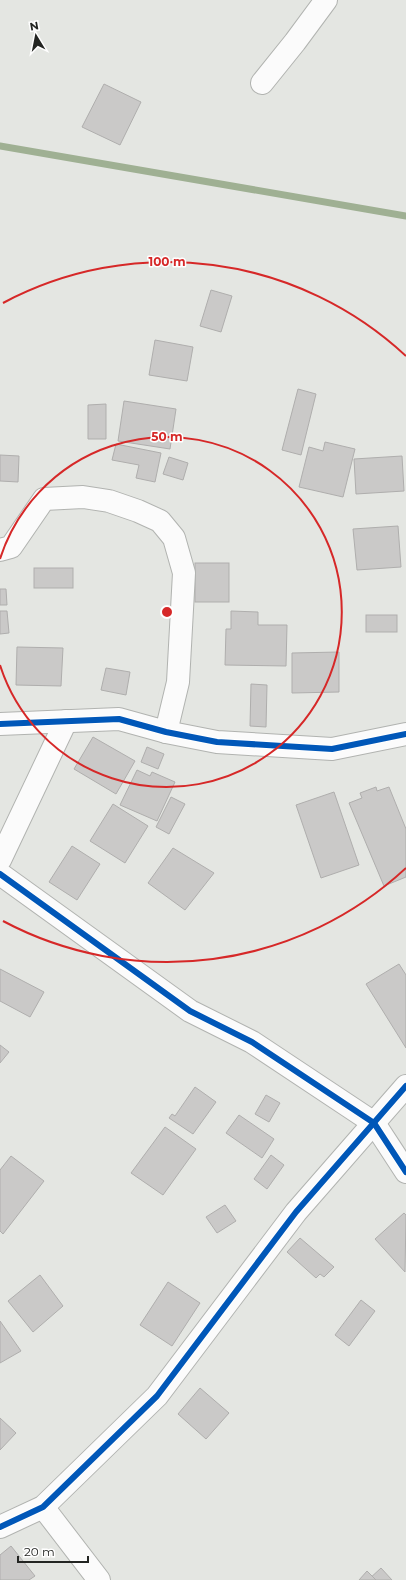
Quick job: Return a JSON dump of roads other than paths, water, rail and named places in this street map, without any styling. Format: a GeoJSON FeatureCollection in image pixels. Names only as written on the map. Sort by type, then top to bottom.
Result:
{"type":"FeatureCollection","features":[{"type":"Feature","properties":{"kind":"street"},"geometry":{"type":"LineString","coordinates":[[262,83],[326,0]]}},
{"type":"Feature","properties":{"kind":"street"},"geometry":{"type":"LineString","coordinates":[[0,550],[11,547],[44,499],[83,497],[109,501],[138,511],[160,521],[174,538],[184,573],[178,682],[166,732]]}},
{"type":"Feature","properties":{"kind":"street"},"geometry":{"type":"LineString","coordinates":[[0,724],[119,719],[166,732],[217,742],[332,749],[406,734]]}},
{"type":"Feature","properties":{"kind":"street"},"geometry":{"type":"LineString","coordinates":[[0,860],[66,721]]}},
{"type":"Feature","properties":{"kind":"street"},"geometry":{"type":"LineString","coordinates":[[0,874],[190,1011],[252,1042],[374,1123],[406,1172]]}},
{"type":"Feature","properties":{"kind":"street"},"geometry":{"type":"LineString","coordinates":[[0,1527],[43,1507],[157,1396],[296,1212],[406,1086]]}},
{"type":"Feature","properties":{"kind":"street"},"geometry":{"type":"LineString","coordinates":[[43,1507],[99,1580]]}},
{"type":"Feature","properties":{"kind":"waterway"},"geometry":{"type":"LineString","coordinates":[[0,146],[406,216]]}}]}
